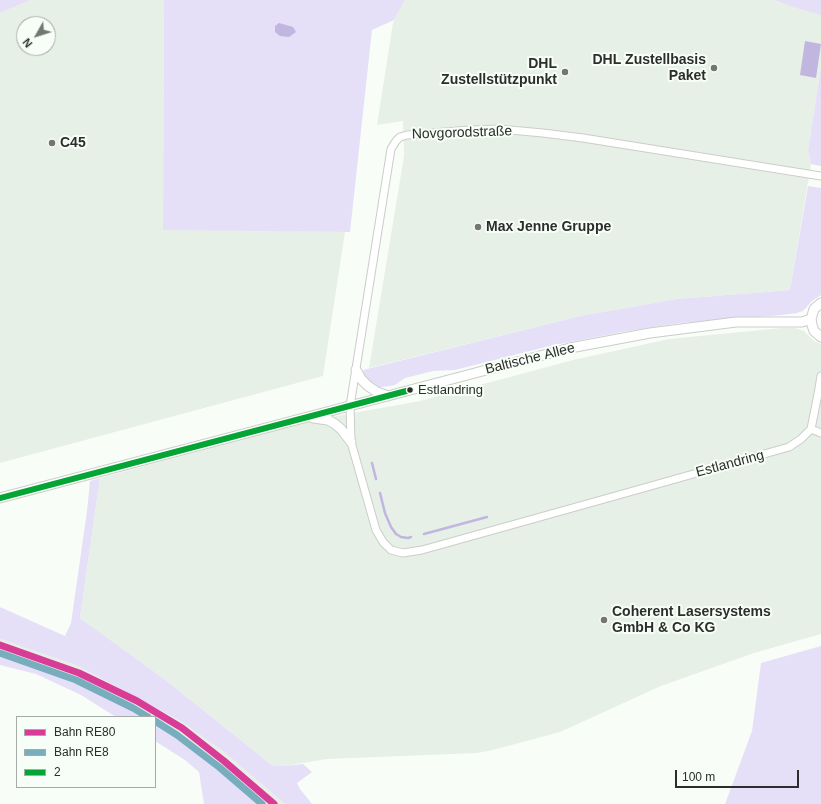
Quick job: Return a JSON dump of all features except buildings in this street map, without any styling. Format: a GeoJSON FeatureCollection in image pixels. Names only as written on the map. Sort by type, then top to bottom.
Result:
{"type":"FeatureCollection","features":[{"type":"Feature","properties":{"kind":"main road"},"geometry":{"type":"LineString","coordinates":[[821,302],[814,309],[811,319],[814,331],[821,337]]}},
{"type":"Feature","properties":{"kind":"main road","name":"Baltische Allee"},"geometry":{"type":"LineString","coordinates":[[0,498],[570,348],[642,335],[736,322],[802,322],[811,319]]}},
{"type":"Feature","properties":{"kind":"main road"},"geometry":{"type":"LineString","coordinates":[[356,370],[361,379],[368,386],[377,392],[388,396]]}},
{"type":"Feature","properties":{"kind":"main road"},"geometry":{"type":"LineString","coordinates":[[305,418],[328,420],[341,429],[351,442]]}},
{"type":"Feature","properties":{"kind":"street","name":"Novgorodstraße"},"geometry":{"type":"LineString","coordinates":[[350,406],[391,149],[400,138],[407,135],[499,129],[583,138],[821,176]]}},
{"type":"Feature","properties":{"kind":"street"},"geometry":{"type":"LineString","coordinates":[[821,376],[811,429],[821,433]]}},
{"type":"Feature","properties":{"kind":"street","name":"Estlandring"},"geometry":{"type":"LineString","coordinates":[[350,406],[351,442],[376,530],[383,542],[391,550],[403,554],[422,550],[789,447],[801,439],[811,429]]}},
{"type":"Feature","properties":{"kind":"shaded area"},"geometry":{"type":"Polygon","coordinates":[[[0,0],[31,0],[0,13],[0,0]]]}},
{"type":"Feature","properties":{"kind":"shaded area"},"geometry":{"type":"Polygon","coordinates":[[[31,0],[164,0],[163,229],[345,232],[323,376],[0,463],[0,13],[31,0]]]}},
{"type":"Feature","properties":{"kind":"shaded area"},"geometry":{"type":"Polygon","coordinates":[[[164,0],[405,0],[394,20],[372,30],[350,232],[163,230],[164,0]]]}},
{"type":"Feature","properties":{"kind":"shaded area"},"geometry":{"type":"Polygon","coordinates":[[[405,0],[775,0],[821,15],[821,67],[808,150],[811,164],[790,290],[677,299],[580,316],[369,368],[404,156],[403,121],[377,125],[393,23],[405,0]]]}},
{"type":"Feature","properties":{"kind":"shaded area"},"geometry":{"type":"Polygon","coordinates":[[[775,0],[821,0],[821,15],[793,7],[775,0]]]}},
{"type":"Feature","properties":{"kind":"shaded area"},"geometry":{"type":"Polygon","coordinates":[[[279,23],[293,27],[296,32],[289,37],[280,36],[275,32],[275,26],[279,23]]]}},
{"type":"Feature","properties":{"kind":"shaded area"},"geometry":{"type":"Polygon","coordinates":[[[805,41],[821,44],[816,78],[800,75],[805,41]]]}},
{"type":"Feature","properties":{"kind":"shaded area"},"geometry":{"type":"Polygon","coordinates":[[[821,67],[821,166],[811,164],[808,150],[821,67]]]}},
{"type":"Feature","properties":{"kind":"shaded area"},"geometry":{"type":"Polygon","coordinates":[[[808,186],[821,188],[821,295],[812,301],[803,311],[782,315],[680,323],[622,332],[550,346],[455,370],[433,371],[405,378],[395,385],[383,387],[376,387],[369,382],[365,376],[363,370],[580,316],[677,299],[790,290],[808,186]]]}},
{"type":"Feature","properties":{"kind":"shaded area"},"geometry":{"type":"Polygon","coordinates":[[[795,328],[804,331],[814,341],[821,344],[821,634],[754,653],[661,686],[560,732],[493,750],[477,753],[327,759],[285,766],[273,766],[167,681],[80,618],[100,478],[320,419],[420,401],[573,360],[669,339],[795,328]]]}},
{"type":"Feature","properties":{"kind":"shaded area"},"geometry":{"type":"Polygon","coordinates":[[[100,478],[80,618],[167,681],[273,766],[303,764],[312,772],[297,783],[312,804],[285,804],[224,752],[182,722],[78,666],[0,639],[0,607],[65,636],[71,623],[90,481],[100,478]]]}},
{"type":"Feature","properties":{"kind":"shaded area"},"geometry":{"type":"Polygon","coordinates":[[[0,639],[78,666],[182,722],[224,752],[285,804],[262,804],[221,769],[177,736],[156,725],[156,716],[141,716],[79,682],[0,654],[0,639]]]}},
{"type":"Feature","properties":{"kind":"shaded area"},"geometry":{"type":"Polygon","coordinates":[[[821,646],[821,804],[725,804],[752,731],[761,663],[821,646]]]}},
{"type":"Feature","properties":{"kind":"shaded area"},"geometry":{"type":"Polygon","coordinates":[[[0,654],[31,664],[79,682],[141,716],[114,716],[81,695],[36,674],[0,665],[0,654]]]}},
{"type":"Feature","properties":{"kind":"shaded area"},"geometry":{"type":"Polygon","coordinates":[[[156,725],[177,736],[221,769],[262,804],[204,804],[199,772],[185,760],[156,742],[156,725]]]}},
{"type":"Feature","properties":{"kind":"waterway"},"geometry":{"type":"LineString","coordinates":[[372,463],[376,479]]}},
{"type":"Feature","properties":{"kind":"waterway"},"geometry":{"type":"LineString","coordinates":[[380,493],[385,513],[391,527],[396,534],[401,537],[411,537]]}},
{"type":"Feature","properties":{"kind":"waterway"},"geometry":{"type":"LineString","coordinates":[[424,534],[487,517]]}},
{"type":"Feature","properties":{"kind":"rail line","name":"RE80"},"geometry":{"type":"LineString","coordinates":[[0,645],[79,673],[137,701],[182,728],[224,761],[274,804]]}},
{"type":"Feature","properties":{"kind":"rail line","name":"RE8"},"geometry":{"type":"LineString","coordinates":[[0,653],[76,680],[146,716]]}},
{"type":"Feature","properties":{"kind":"rail line","name":"RE8"},"geometry":{"type":"LineString","coordinates":[[156,722],[177,735],[219,767],[262,804]]}},
{"type":"Feature","properties":{"kind":"transit line","name":"2"},"geometry":{"type":"LineString","coordinates":[[0,498],[410,390]]}},
{"type":"Feature","properties":{"kind":"place","name":"DHL Zustellbasis Paket"},"geometry":{"type":"Point","coordinates":[714,68]}},
{"type":"Feature","properties":{"kind":"place","name":"DHL Zustellstützpunkt"},"geometry":{"type":"Point","coordinates":[565,72]}},
{"type":"Feature","properties":{"kind":"place","name":"C45"},"geometry":{"type":"Point","coordinates":[52,143]}},
{"type":"Feature","properties":{"kind":"place","name":"Max Jenne Gruppe"},"geometry":{"type":"Point","coordinates":[478,227]}},
{"type":"Feature","properties":{"kind":"place","name":"Estlandring"},"geometry":{"type":"Point","coordinates":[410,390]}},
{"type":"Feature","properties":{"kind":"place","name":"Coherent Lasersystems GmbH & Co KG"},"geometry":{"type":"Point","coordinates":[604,620]}}]}
